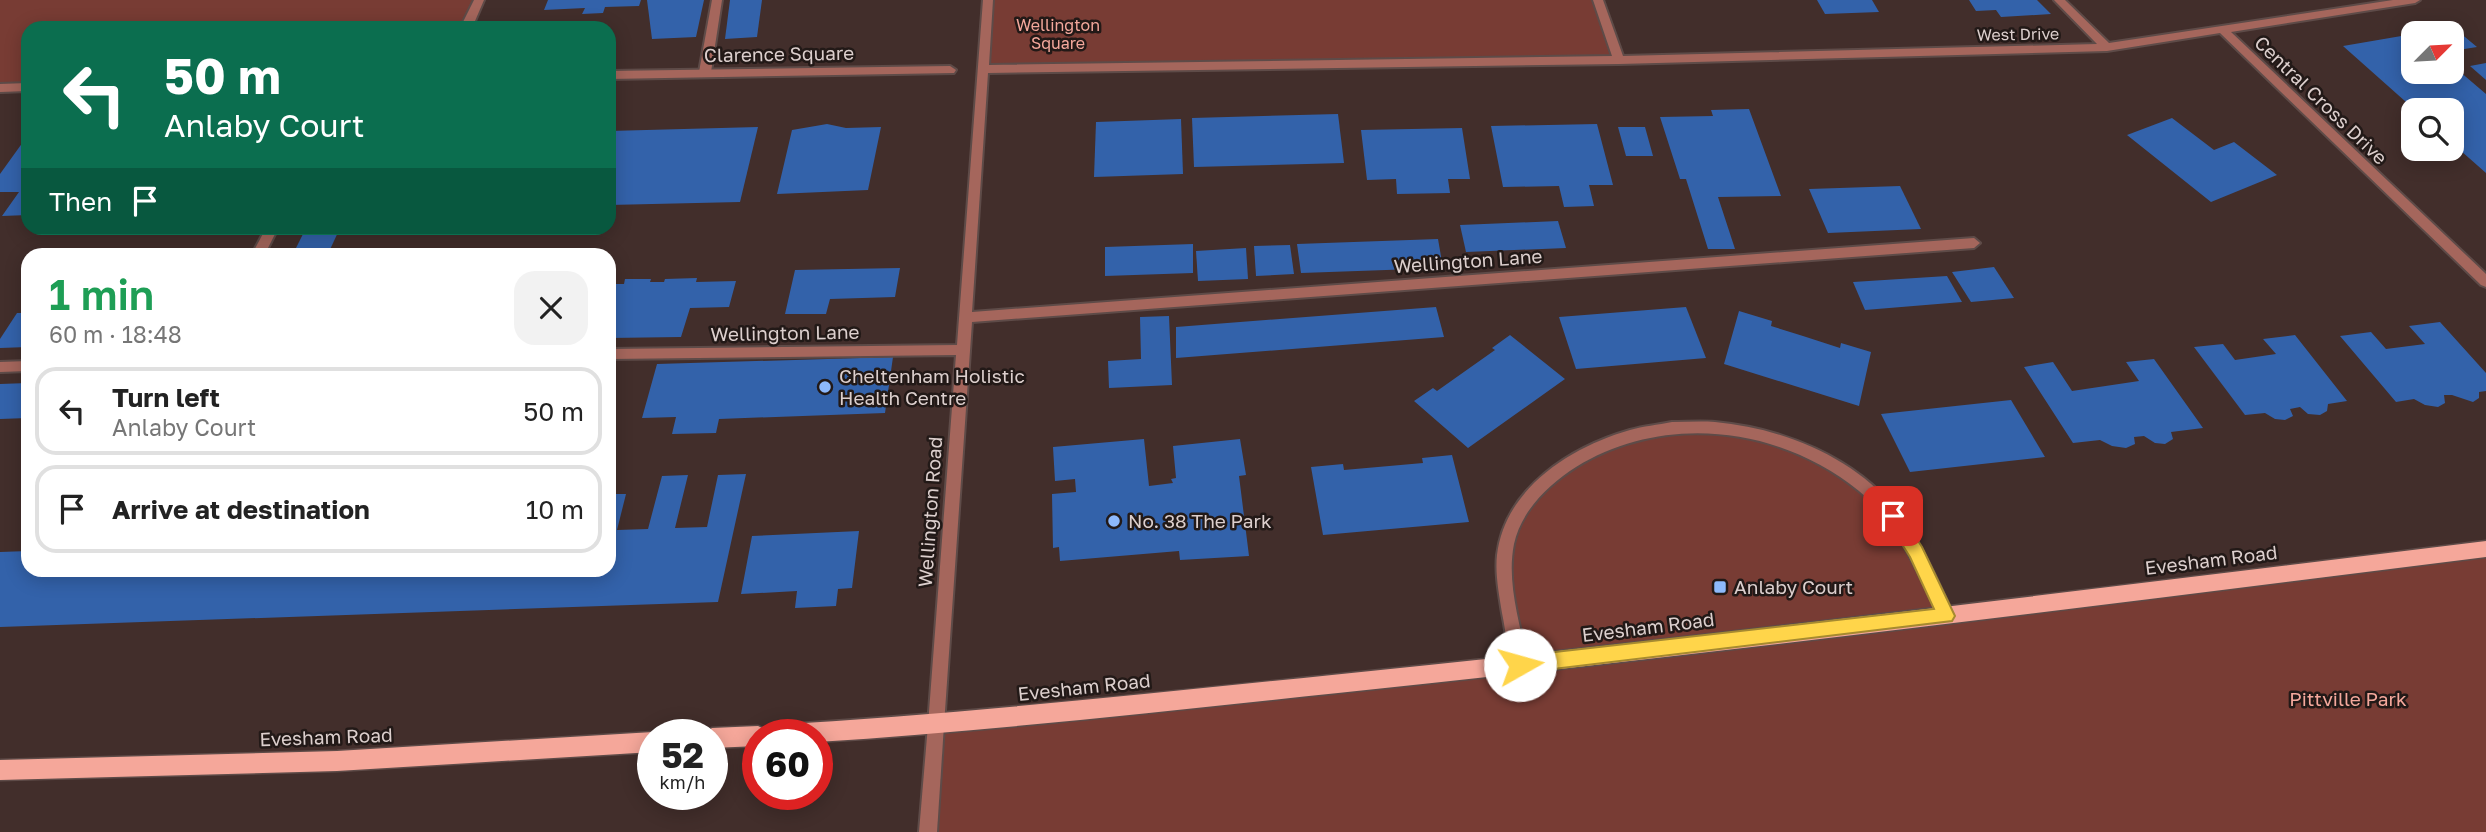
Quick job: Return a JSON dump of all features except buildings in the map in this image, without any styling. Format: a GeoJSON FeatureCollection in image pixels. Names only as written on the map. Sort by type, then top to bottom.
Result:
{"type":"FeatureCollection","features":[{"type":"Feature","properties":{"kind":"main road","name":"Evesham Road"},"geometry":{"type":"LineString","coordinates":[[833,731],[936,725],[1520,665],[1946,616],[2486,549]]}},
{"type":"Feature","properties":{"kind":"main road","name":"Evesham Road"},"geometry":{"type":"LineString","coordinates":[[0,770],[338,761],[637,743]]}},
{"type":"Feature","properties":{"kind":"street"},"geometry":{"type":"LineString","coordinates":[[469,21],[479,0]]}},
{"type":"Feature","properties":{"kind":"street"},"geometry":{"type":"LineString","coordinates":[[705,72],[717,0]]}},
{"type":"Feature","properties":{"kind":"street"},"geometry":{"type":"LineString","coordinates":[[988,0],[982,69],[1619,60],[1598,0]]}},
{"type":"Feature","properties":{"kind":"street"},"geometry":{"type":"LineString","coordinates":[[2059,0],[2107,47]]}},
{"type":"Feature","properties":{"kind":"street","name":"West Drive"},"geometry":{"type":"LineString","coordinates":[[1619,60],[2107,47],[2416,0]]}},
{"type":"Feature","properties":{"kind":"street","name":"Central Cross Drive"},"geometry":{"type":"LineString","coordinates":[[2223,30],[2486,282]]}},
{"type":"Feature","properties":{"kind":"street","name":"Wellington Road"},"geometry":{"type":"LineString","coordinates":[[928,832],[982,69]]}},
{"type":"Feature","properties":{"kind":"street","name":"Clarence Square"},"geometry":{"type":"LineString","coordinates":[[616,75],[950,71]]}},
{"type":"Feature","properties":{"kind":"street"},"geometry":{"type":"LineString","coordinates":[[0,88],[21,87]]}},
{"type":"Feature","properties":{"kind":"street","name":"Wellington Lane"},"geometry":{"type":"LineString","coordinates":[[964,318],[1974,243]]}},
{"type":"Feature","properties":{"kind":"street","name":"Wellington Lane"},"geometry":{"type":"LineString","coordinates":[[616,354],[962,351]]}},
{"type":"Feature","properties":{"kind":"street"},"geometry":{"type":"LineString","coordinates":[[0,367],[21,366]]}},
{"type":"Feature","properties":{"kind":"street"},"geometry":{"type":"LineString","coordinates":[[1520,665],[1505,554],[1521,509],[1542,484],[1576,458],[1600,444],[1668,429],[1699,426],[1764,435],[1800,448],[1854,480],[1884,505],[1902,527],[1946,616]]}},
{"type":"Feature","properties":{"kind":"green space"},"geometry":{"type":"Polygon","coordinates":[[[0,0],[479,0],[469,21],[21,21],[21,87],[0,88],[0,0]]]}},
{"type":"Feature","properties":{"kind":"green space","name":"Wellington Square"},"geometry":{"type":"Polygon","coordinates":[[[988,0],[1598,0],[1619,60],[982,69],[988,0]]]}},
{"type":"Feature","properties":{"kind":"green space","name":"Pittville Park"},"geometry":{"type":"Polygon","coordinates":[[[1699,426],[1800,448],[1884,505],[1944,610],[2486,549],[2486,832],[928,832],[936,725],[1519,659],[1505,554],[1521,509],[1600,444],[1699,426]]]}},
{"type":"Feature","properties":{"kind":"place","name":"Cheltenham Holistic Health Centre"},"geometry":{"type":"Point","coordinates":[825,387]}},
{"type":"Feature","properties":{"kind":"place","name":"No. 38 The Park"},"geometry":{"type":"Point","coordinates":[1114,521]}},
{"type":"Feature","properties":{"kind":"place","name":"Anlaby Court"},"geometry":{"type":"Point","coordinates":[1720,587]}},
{"type":"Feature","properties":{"kind":"route"},"geometry":{"type":"LineString","coordinates":[[1520,665],[1946,616],[1916,552],[1893,516]]}}]}
